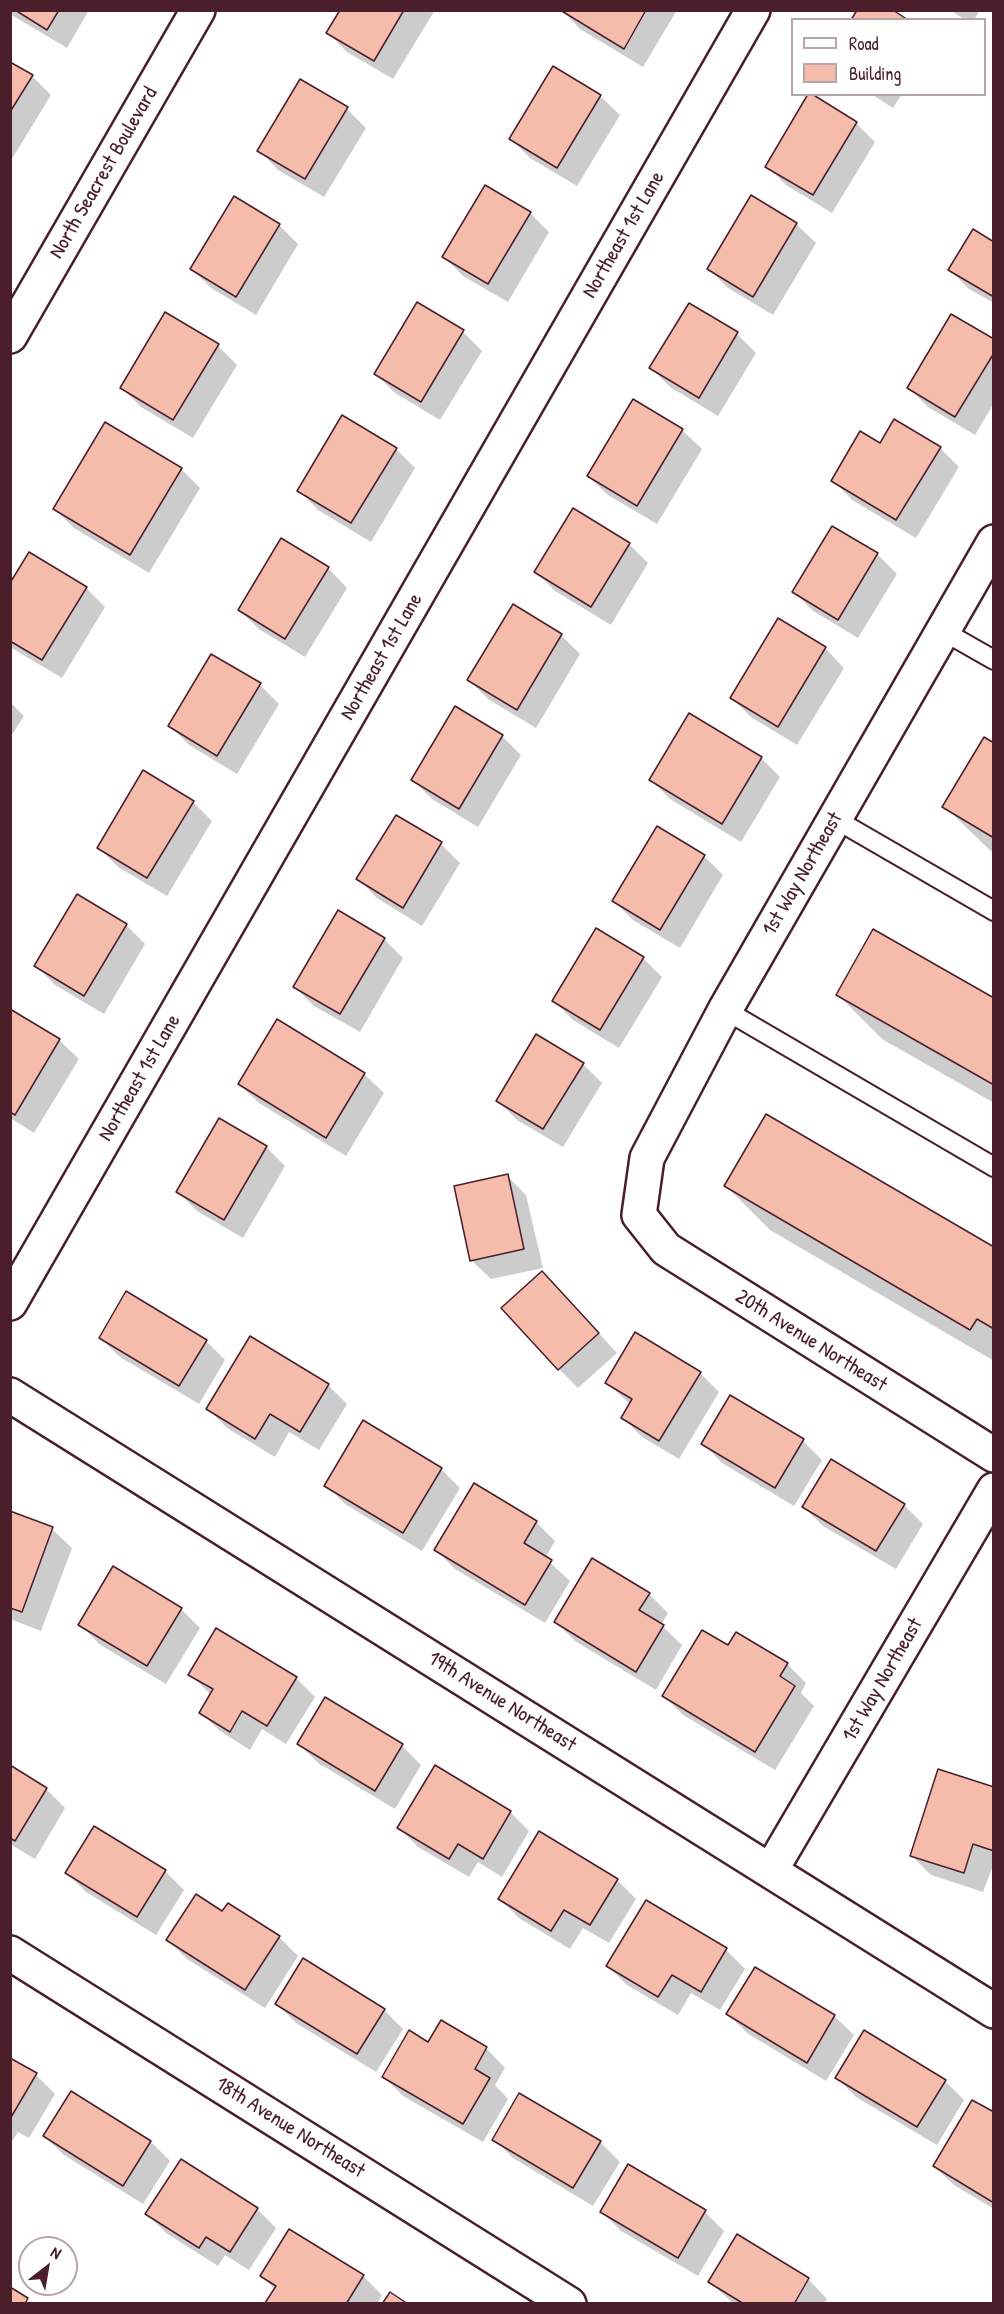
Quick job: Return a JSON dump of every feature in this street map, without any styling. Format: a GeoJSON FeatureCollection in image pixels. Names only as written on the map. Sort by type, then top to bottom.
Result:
{"type":"FeatureCollection","features":[{"type":"Feature","properties":{"kind":"street","name":"North Seacrest Boulevard"},"geometry":{"type":"LineString","coordinates":[[10,336],[198,10]]}},
{"type":"Feature","properties":{"kind":"street","name":"Northeast 1st Lane"},"geometry":{"type":"LineString","coordinates":[[10,1303],[753,10]]}},
{"type":"Feature","properties":{"kind":"street","name":"1st Way Northeast"},"geometry":{"type":"LineString","coordinates":[[639,1215],[647,1158],[725,1010],[993,542]]}},
{"type":"Feature","properties":{"kind":"street","name":"20th Avenue Northeast"},"geometry":{"type":"LineString","coordinates":[[639,1215],[666,1249],[993,1455]]}},
{"type":"Feature","properties":{"kind":"street","name":"19th Avenue Northeast"},"geometry":{"type":"LineString","coordinates":[[10,1395],[993,2011]]}},
{"type":"Feature","properties":{"kind":"street","name":"1st Way Northeast"},"geometry":{"type":"LineString","coordinates":[[771,1870],[993,1491]]}},
{"type":"Feature","properties":{"kind":"street","name":"18th Avenue Northeast"},"geometry":{"type":"LineString","coordinates":[[10,1953],[568,2304]]}},
{"type":"Feature","properties":{"kind":"lane"},"geometry":{"type":"LineString","coordinates":[[943,631],[993,660]]}},
{"type":"Feature","properties":{"kind":"lane"},"geometry":{"type":"LineString","coordinates":[[835,819],[993,911]]}},
{"type":"Feature","properties":{"kind":"lane"},"geometry":{"type":"LineString","coordinates":[[725,1010],[993,1167]]}},
{"type":"Feature","properties":{"kind":"building"},"geometry":{"type":"Polygon","coordinates":[[[15,10],[59,10],[47,30],[15,10]]]}},
{"type":"Feature","properties":{"kind":"building"},"geometry":{"type":"Polygon","coordinates":[[[340,10],[404,10],[374,61],[326,33],[340,10]]]}},
{"type":"Feature","properties":{"kind":"building"},"geometry":{"type":"Polygon","coordinates":[[[560,10],[646,10],[624,49],[560,10]]]}},
{"type":"Feature","properties":{"kind":"building"},"geometry":{"type":"Polygon","coordinates":[[[857,10],[893,10],[905,18],[852,18],[857,10]]]}},
{"type":"Feature","properties":{"kind":"building"},"geometry":{"type":"Polygon","coordinates":[[[10,62],[33,75],[10,112],[10,62]]]}},
{"type":"Feature","properties":{"kind":"building"},"geometry":{"type":"Polygon","coordinates":[[[553,66],[601,95],[557,168],[509,139],[553,66]]]}},
{"type":"Feature","properties":{"kind":"building"},"geometry":{"type":"Polygon","coordinates":[[[300,79],[348,107],[305,179],[257,151],[300,79]]]}},
{"type":"Feature","properties":{"kind":"building"},"geometry":{"type":"Polygon","coordinates":[[[807,96],[815,96],[857,122],[813,195],[765,167],[807,96]]]}},
{"type":"Feature","properties":{"kind":"building"},"geometry":{"type":"Polygon","coordinates":[[[485,185],[531,212],[488,284],[442,257],[485,185]]]}},
{"type":"Feature","properties":{"kind":"building"},"geometry":{"type":"Polygon","coordinates":[[[751,195],[797,223],[753,297],[707,269],[751,195]]]}},
{"type":"Feature","properties":{"kind":"building"},"geometry":{"type":"Polygon","coordinates":[[[234,196],[280,224],[236,297],[190,269],[234,196]]]}},
{"type":"Feature","properties":{"kind":"building"},"geometry":{"type":"Polygon","coordinates":[[[973,229],[994,242],[994,297],[948,270],[973,229]]]}},
{"type":"Feature","properties":{"kind":"building"},"geometry":{"type":"Polygon","coordinates":[[[417,302],[464,330],[421,402],[374,374],[417,302]]]}},
{"type":"Feature","properties":{"kind":"building"},"geometry":{"type":"Polygon","coordinates":[[[689,303],[738,332],[699,398],[649,368],[689,303]]]}},
{"type":"Feature","properties":{"kind":"building"},"geometry":{"type":"Polygon","coordinates":[[[165,312],[219,344],[173,420],[120,388],[165,312]]]}},
{"type":"Feature","properties":{"kind":"building"},"geometry":{"type":"Polygon","coordinates":[[[951,314],[994,339],[994,353],[955,417],[907,388],[951,314]]]}},
{"type":"Feature","properties":{"kind":"building"},"geometry":{"type":"Polygon","coordinates":[[[633,399],[683,429],[637,506],[587,476],[633,399]]]}},
{"type":"Feature","properties":{"kind":"building"},"geometry":{"type":"Polygon","coordinates":[[[342,415],[397,448],[351,523],[297,491],[342,415]]]}},
{"type":"Feature","properties":{"kind":"building"},"geometry":{"type":"Polygon","coordinates":[[[894,419],[941,447],[896,520],[831,481],[860,431],[880,443],[894,419]]]}},
{"type":"Feature","properties":{"kind":"building"},"geometry":{"type":"Polygon","coordinates":[[[105,422],[182,468],[130,555],[53,509],[105,422]]]}},
{"type":"Feature","properties":{"kind":"building"},"geometry":{"type":"Polygon","coordinates":[[[573,508],[630,543],[591,607],[534,572],[573,508]]]}},
{"type":"Feature","properties":{"kind":"building"},"geometry":{"type":"Polygon","coordinates":[[[832,526],[878,553],[838,620],[792,592],[832,526]]]}},
{"type":"Feature","properties":{"kind":"building"},"geometry":{"type":"Polygon","coordinates":[[[281,538],[329,567],[285,639],[238,610],[281,538]]]}},
{"type":"Feature","properties":{"kind":"building"},"geometry":{"type":"Polygon","coordinates":[[[29,552],[87,587],[42,660],[10,641],[10,583],[29,552]]]}},
{"type":"Feature","properties":{"kind":"building"},"geometry":{"type":"Polygon","coordinates":[[[513,604],[562,634],[517,710],[467,680],[513,604]]]}},
{"type":"Feature","properties":{"kind":"building"},"geometry":{"type":"Polygon","coordinates":[[[778,618],[826,647],[778,727],[730,698],[778,618]]]}},
{"type":"Feature","properties":{"kind":"building"},"geometry":{"type":"Polygon","coordinates":[[[211,654],[261,683],[217,756],[168,726],[211,654]]]}},
{"type":"Feature","properties":{"kind":"building"},"geometry":{"type":"Polygon","coordinates":[[[455,706],[503,735],[459,809],[411,780],[455,706]]]}},
{"type":"Feature","properties":{"kind":"building"},"geometry":{"type":"Polygon","coordinates":[[[689,713],[762,757],[722,824],[649,780],[689,713]]]}},
{"type":"Feature","properties":{"kind":"building"},"geometry":{"type":"Polygon","coordinates":[[[984,737],[994,743],[994,838],[942,807],[984,737]]]}},
{"type":"Feature","properties":{"kind":"building"},"geometry":{"type":"Polygon","coordinates":[[[143,770],[194,801],[147,878],[97,848],[143,770]]]}},
{"type":"Feature","properties":{"kind":"building"},"geometry":{"type":"Polygon","coordinates":[[[396,815],[442,842],[403,908],[356,879],[396,815]]]}},
{"type":"Feature","properties":{"kind":"building"},"geometry":{"type":"Polygon","coordinates":[[[657,826],[705,855],[660,930],[612,901],[657,826]]]}},
{"type":"Feature","properties":{"kind":"building"},"geometry":{"type":"Polygon","coordinates":[[[77,894],[127,924],[84,996],[34,966],[77,894]]]}},
{"type":"Feature","properties":{"kind":"building"},"geometry":{"type":"Polygon","coordinates":[[[338,910],[385,938],[340,1014],[293,987],[338,910]]]}},
{"type":"Feature","properties":{"kind":"building"},"geometry":{"type":"Polygon","coordinates":[[[596,928],[644,957],[600,1030],[552,1001],[596,928]]]}},
{"type":"Feature","properties":{"kind":"building"},"geometry":{"type":"Polygon","coordinates":[[[873,929],[994,998],[994,1085],[836,995],[873,929]]]}},
{"type":"Feature","properties":{"kind":"building"},"geometry":{"type":"Polygon","coordinates":[[[10,1009],[60,1039],[15,1115],[10,1112],[10,1009]]]}},
{"type":"Feature","properties":{"kind":"building"},"geometry":{"type":"Polygon","coordinates":[[[277,1019],[365,1073],[326,1138],[238,1084],[277,1019]]]}},
{"type":"Feature","properties":{"kind":"building"},"geometry":{"type":"Polygon","coordinates":[[[536,1034],[584,1063],[543,1129],[496,1101],[536,1034]]]}},
{"type":"Feature","properties":{"kind":"building"},"geometry":{"type":"Polygon","coordinates":[[[766,1114],[994,1247],[994,1329],[977,1319],[970,1330],[724,1186],[766,1114]]]}},
{"type":"Feature","properties":{"kind":"building"},"geometry":{"type":"Polygon","coordinates":[[[219,1118],[267,1146],[224,1220],[176,1192],[219,1118]]]}},
{"type":"Feature","properties":{"kind":"building"},"geometry":{"type":"Polygon","coordinates":[[[508,1174],[524,1249],[470,1261],[454,1186],[508,1174]]]}},
{"type":"Feature","properties":{"kind":"building"},"geometry":{"type":"Polygon","coordinates":[[[542,1271],[599,1333],[558,1370],[501,1308],[542,1271]]]}},
{"type":"Feature","properties":{"kind":"building"},"geometry":{"type":"Polygon","coordinates":[[[126,1291],[207,1340],[179,1386],[99,1338],[126,1291]]]}},
{"type":"Feature","properties":{"kind":"building"},"geometry":{"type":"Polygon","coordinates":[[[635,1332],[701,1372],[659,1441],[621,1418],[632,1399],[605,1383],[635,1332]]]}},
{"type":"Feature","properties":{"kind":"building"},"geometry":{"type":"Polygon","coordinates":[[[250,1336],[329,1384],[300,1432],[270,1414],[255,1439],[206,1409],[250,1336]]]}},
{"type":"Feature","properties":{"kind":"building"},"geometry":{"type":"Polygon","coordinates":[[[730,1395],[804,1439],[775,1488],[701,1444],[730,1395]]]}},
{"type":"Feature","properties":{"kind":"building"},"geometry":{"type":"Polygon","coordinates":[[[363,1420],[442,1468],[403,1533],[324,1486],[363,1420]]]}},
{"type":"Feature","properties":{"kind":"building"},"geometry":{"type":"Polygon","coordinates":[[[831,1459],[905,1504],[876,1551],[802,1507],[831,1459]]]}},
{"type":"Feature","properties":{"kind":"building"},"geometry":{"type":"Polygon","coordinates":[[[474,1483],[537,1521],[524,1543],[552,1560],[525,1605],[434,1550],[474,1483]]]}},
{"type":"Feature","properties":{"kind":"building"},"geometry":{"type":"Polygon","coordinates":[[[10,1511],[53,1527],[22,1612],[10,1608],[10,1511]]]}},
{"type":"Feature","properties":{"kind":"building"},"geometry":{"type":"Polygon","coordinates":[[[592,1558],[650,1593],[639,1610],[664,1625],[636,1672],[554,1622],[592,1558]]]}},
{"type":"Feature","properties":{"kind":"building"},"geometry":{"type":"Polygon","coordinates":[[[113,1566],[182,1608],[147,1666],[78,1625],[113,1566]]]}},
{"type":"Feature","properties":{"kind":"building"},"geometry":{"type":"Polygon","coordinates":[[[216,1628],[297,1677],[267,1726],[242,1711],[230,1732],[199,1713],[213,1689],[188,1675],[216,1628]]]}},
{"type":"Feature","properties":{"kind":"building"},"geometry":{"type":"Polygon","coordinates":[[[702,1630],[728,1645],[736,1632],[788,1663],[780,1676],[795,1686],[755,1752],[662,1696],[702,1630]]]}},
{"type":"Feature","properties":{"kind":"building"},"geometry":{"type":"Polygon","coordinates":[[[325,1697],[403,1744],[375,1791],[297,1744],[325,1697]]]}},
{"type":"Feature","properties":{"kind":"building"},"geometry":{"type":"Polygon","coordinates":[[[10,1765],[47,1788],[15,1841],[10,1838],[10,1765]]]}},
{"type":"Feature","properties":{"kind":"building"},"geometry":{"type":"Polygon","coordinates":[[[435,1765],[511,1811],[483,1859],[458,1844],[449,1859],[397,1828],[435,1765]]]}},
{"type":"Feature","properties":{"kind":"building"},"geometry":{"type":"Polygon","coordinates":[[[938,1769],[994,1787],[994,1851],[973,1844],[964,1873],[910,1856],[938,1769]]]}},
{"type":"Feature","properties":{"kind":"building"},"geometry":{"type":"Polygon","coordinates":[[[94,1826],[166,1870],[137,1917],[65,1873],[94,1826]]]}},
{"type":"Feature","properties":{"kind":"building"},"geometry":{"type":"Polygon","coordinates":[[[539,1831],[618,1879],[590,1925],[564,1910],[551,1931],[498,1899],[539,1831]]]}},
{"type":"Feature","properties":{"kind":"building"},"geometry":{"type":"Polygon","coordinates":[[[196,1894],[222,1911],[228,1903],[280,1936],[245,1990],[166,1940],[196,1894]]]}},
{"type":"Feature","properties":{"kind":"building"},"geometry":{"type":"Polygon","coordinates":[[[646,1900],[727,1948],[701,1992],[672,1975],[658,1997],[606,1966],[646,1900]]]}},
{"type":"Feature","properties":{"kind":"building"},"geometry":{"type":"Polygon","coordinates":[[[303,1958],[385,2009],[357,2054],[275,2004],[303,1958]]]}},
{"type":"Feature","properties":{"kind":"building"},"geometry":{"type":"Polygon","coordinates":[[[755,1967],[835,2015],[807,2063],[726,2014],[755,1967]]]}},
{"type":"Feature","properties":{"kind":"building"},"geometry":{"type":"Polygon","coordinates":[[[441,2020],[487,2047],[475,2069],[490,2078],[463,2124],[382,2077],[409,2030],[428,2042],[441,2020]]]}},
{"type":"Feature","properties":{"kind":"building"},"geometry":{"type":"Polygon","coordinates":[[[864,2030],[946,2080],[917,2127],[835,2078],[864,2030]]]}},
{"type":"Feature","properties":{"kind":"building"},"geometry":{"type":"Polygon","coordinates":[[[10,2058],[37,2073],[10,2119],[10,2058]]]}},
{"type":"Feature","properties":{"kind":"building"},"geometry":{"type":"Polygon","coordinates":[[[71,2091],[151,2141],[123,2186],[43,2136],[71,2091]]]}},
{"type":"Feature","properties":{"kind":"building"},"geometry":{"type":"Polygon","coordinates":[[[519,2093],[601,2141],[573,2188],[492,2140],[519,2093]]]}},
{"type":"Feature","properties":{"kind":"building"},"geometry":{"type":"Polygon","coordinates":[[[972,2100],[994,2112],[994,2203],[933,2166],[972,2100]]]}},
{"type":"Feature","properties":{"kind":"building"},"geometry":{"type":"Polygon","coordinates":[[[181,2159],[258,2208],[230,2252],[206,2237],[199,2248],[145,2214],[181,2159]]]}},
{"type":"Feature","properties":{"kind":"building"},"geometry":{"type":"Polygon","coordinates":[[[628,2164],[706,2210],[678,2258],[600,2212],[628,2164]]]}},
{"type":"Feature","properties":{"kind":"building"},"geometry":{"type":"Polygon","coordinates":[[[289,2229],[364,2275],[346,2304],[265,2303],[276,2286],[260,2276],[289,2229]]]}},
{"type":"Feature","properties":{"kind":"building"},"geometry":{"type":"Polygon","coordinates":[[[737,2234],[809,2278],[794,2304],[744,2304],[708,2282],[737,2234]]]}},
{"type":"Feature","properties":{"kind":"building"},"geometry":{"type":"Polygon","coordinates":[[[10,2287],[18,2292],[18,2296],[28,2298],[25,2304],[10,2304],[10,2287]]]}},
{"type":"Feature","properties":{"kind":"building"},"geometry":{"type":"Polygon","coordinates":[[[390,2292],[408,2304],[382,2304],[390,2292]]]}}]}
